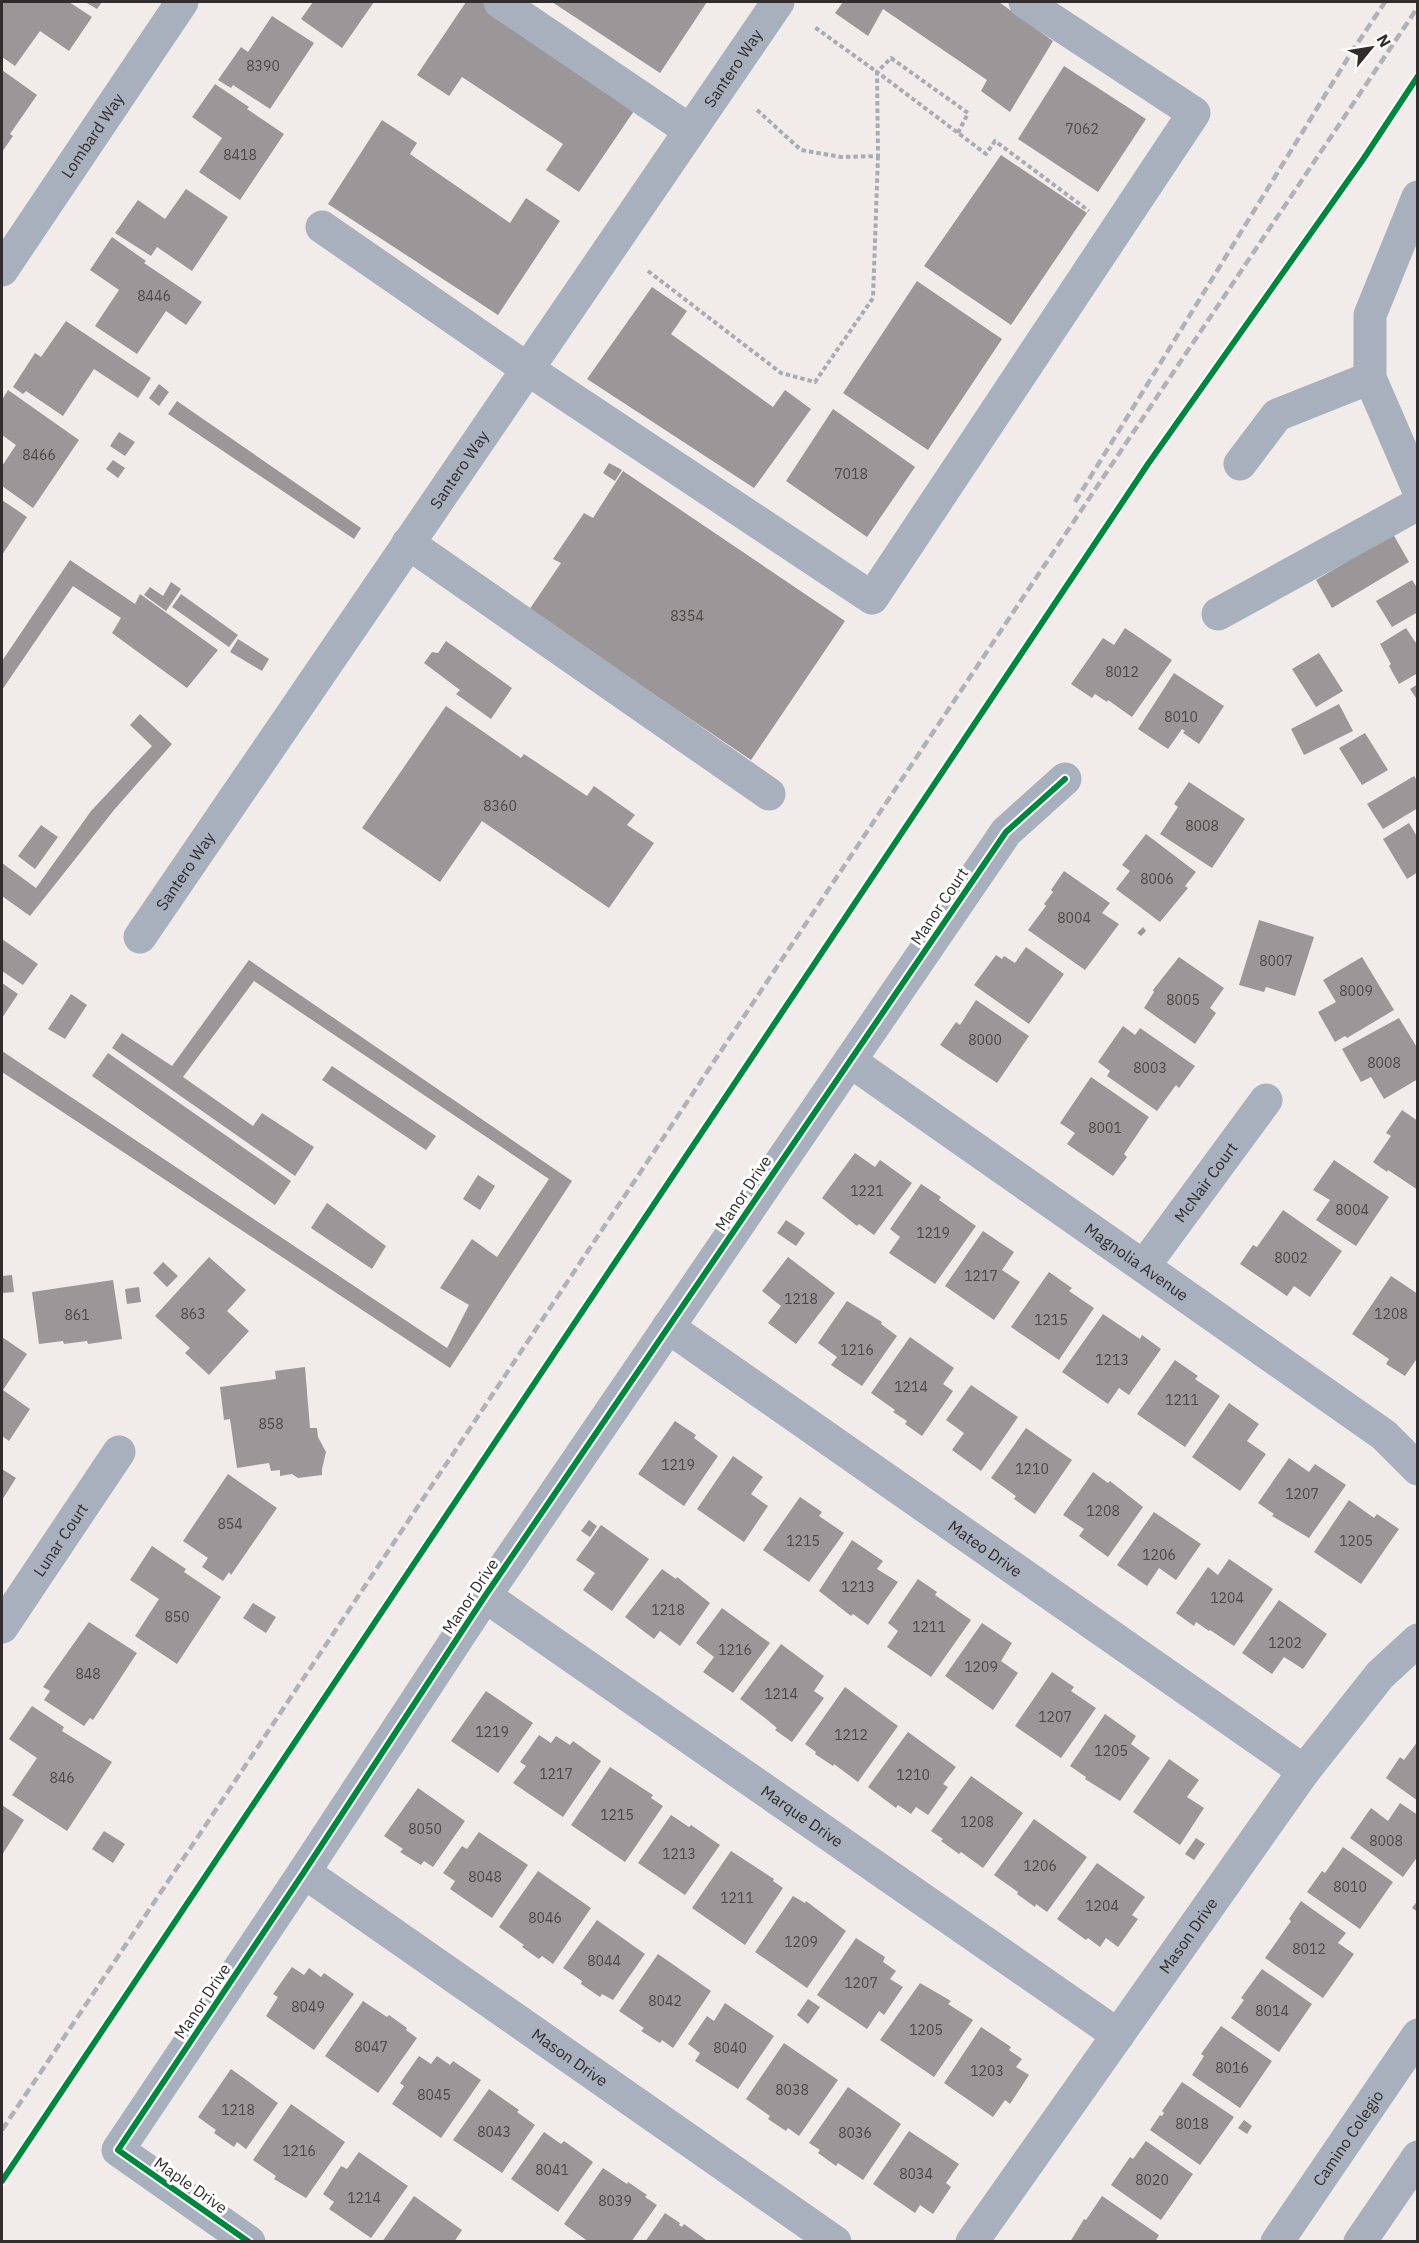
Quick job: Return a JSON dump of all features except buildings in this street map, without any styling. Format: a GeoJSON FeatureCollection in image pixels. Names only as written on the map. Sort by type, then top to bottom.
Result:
{"type":"FeatureCollection","features":[{"type":"Feature","properties":{"kind":"street","name":"Lombard Way"},"geometry":{"type":"LineString","coordinates":[[2,270],[182,2]]}},
{"type":"Feature","properties":{"kind":"street"},"geometry":{"type":"LineString","coordinates":[[500,2],[689,130]]}},
{"type":"Feature","properties":{"kind":"street","name":"Santero Way"},"geometry":{"type":"LineString","coordinates":[[140,937],[526,368],[778,2]]}},
{"type":"Feature","properties":{"kind":"street"},"geometry":{"type":"LineString","coordinates":[[322,226],[526,368],[872,598],[1194,112],[1026,2]]}},
{"type":"Feature","properties":{"kind":"street"},"geometry":{"type":"LineString","coordinates":[[1418,197],[1370,315],[1370,378],[1418,489]]}},
{"type":"Feature","properties":{"kind":"street"},"geometry":{"type":"LineString","coordinates":[[1240,464],[1277,415],[1370,378]]}},
{"type":"Feature","properties":{"kind":"street"},"geometry":{"type":"LineString","coordinates":[[1218,614],[1418,504]]}},
{"type":"Feature","properties":{"kind":"street"},"geometry":{"type":"LineString","coordinates":[[408,543],[770,794]]}},
{"type":"Feature","properties":{"kind":"street","name":"Manor Court"},"geometry":{"type":"LineString","coordinates":[[850,1061],[1006,832],[1065,779]]}},
{"type":"Feature","properties":{"kind":"street","name":"Magnolia Avenue"},"geometry":{"type":"LineString","coordinates":[[850,1061],[1384,1435],[1418,1469]]}},
{"type":"Feature","properties":{"kind":"street","name":"Manor Drive"},"geometry":{"type":"LineString","coordinates":[[118,2150],[485,1596],[850,1061]]}},
{"type":"Feature","properties":{"kind":"street","name":"McNair Court"},"geometry":{"type":"LineString","coordinates":[[1144,1266],[1266,1100]]}},
{"type":"Feature","properties":{"kind":"street","name":"Mateo Drive"},"geometry":{"type":"LineString","coordinates":[[668,1327],[1304,1771]]}},
{"type":"Feature","properties":{"kind":"street","name":"Lunar Court"},"geometry":{"type":"LineString","coordinates":[[2,1627],[119,1452]]}},
{"type":"Feature","properties":{"kind":"street","name":"Marque Drive"},"geometry":{"type":"LineString","coordinates":[[485,1596],[1118,2035]]}},
{"type":"Feature","properties":{"kind":"street","name":"Mason Drive"},"geometry":{"type":"LineString","coordinates":[[972,2241],[1304,1771],[1380,1675],[1418,1640]]}},
{"type":"Feature","properties":{"kind":"street","name":"Mason Drive"},"geometry":{"type":"LineString","coordinates":[[304,1872],[835,2241]]}},
{"type":"Feature","properties":{"kind":"street","name":"Camino Colegio"},"geometry":{"type":"LineString","coordinates":[[1278,2241],[1418,2035]]}},
{"type":"Feature","properties":{"kind":"street","name":"Maple Drive"},"geometry":{"type":"LineString","coordinates":[[118,2150],[249,2241]]}},
{"type":"Feature","properties":{"kind":"street"},"geometry":{"type":"LineString","coordinates":[[1360,2241],[1418,2157]]}},
{"type":"Feature","properties":{"kind":"path"},"geometry":{"type":"LineString","coordinates":[[813,26],[986,154],[994,141],[1090,211]]}},
{"type":"Feature","properties":{"kind":"path"},"geometry":{"type":"LineString","coordinates":[[648,270],[781,373],[815,382],[873,298],[878,156],[877,72],[891,58],[968,113],[958,134]]}},
{"type":"Feature","properties":{"kind":"path"},"geometry":{"type":"LineString","coordinates":[[757,110],[801,150],[841,157],[878,156]]}},
{"type":"Feature","properties":{"kind":"railway"},"geometry":{"type":"LineString","coordinates":[[1075,502],[1351,53],[1385,2]]}},
{"type":"Feature","properties":{"kind":"railway"},"geometry":{"type":"LineString","coordinates":[[2,2130],[1418,7]]}},
{"type":"Feature","properties":{"kind":"cycle path"},"geometry":{"type":"LineString","coordinates":[[2,2181],[1148,464],[1364,158],[1418,76]]}},
{"type":"Feature","properties":{"kind":"cycle path"},"geometry":{"type":"LineString","coordinates":[[249,2242],[118,2150],[485,1596],[1006,832],[1065,779]]}}]}
